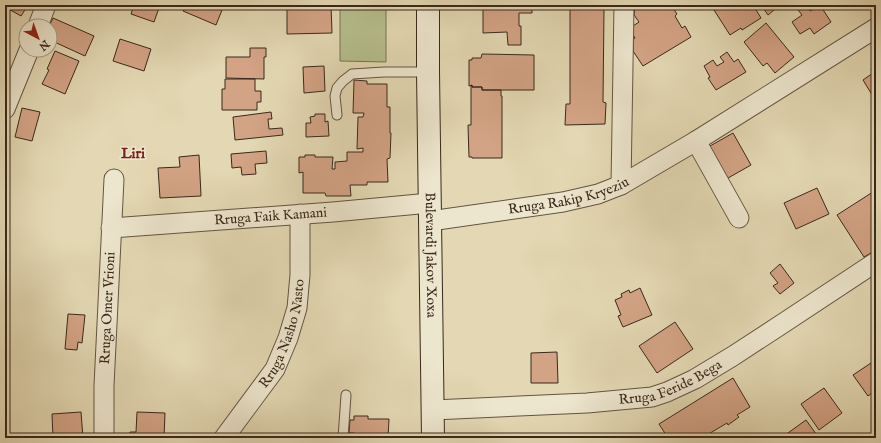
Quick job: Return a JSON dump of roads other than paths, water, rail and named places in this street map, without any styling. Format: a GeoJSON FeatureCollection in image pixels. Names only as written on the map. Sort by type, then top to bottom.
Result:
{"type":"FeatureCollection","features":[{"type":"Feature","properties":{"kind":"main road","name":"Bulevardi Jakov Xoxa"},"geometry":{"type":"LineString","coordinates":[[428,5],[433,438]]}},
{"type":"Feature","properties":{"kind":"street"},"geometry":{"type":"LineString","coordinates":[[41,18],[46,5]]}},
{"type":"Feature","properties":{"kind":"street"},"geometry":{"type":"LineString","coordinates":[[620,185],[624,5]]}},
{"type":"Feature","properties":{"kind":"street","name":"Rruga Rakip Kryeziu"},"geometry":{"type":"LineString","coordinates":[[430,212],[563,202],[598,194],[620,185],[696,141],[876,28]]}},
{"type":"Feature","properties":{"kind":"street"},"geometry":{"type":"LineString","coordinates":[[5,109],[26,58]]}},
{"type":"Feature","properties":{"kind":"street"},"geometry":{"type":"LineString","coordinates":[[696,141],[739,218]]}},
{"type":"Feature","properties":{"kind":"street","name":"Rruga Omer Vrioni"},"geometry":{"type":"LineString","coordinates":[[104,438],[104,386],[114,179]]}},
{"type":"Feature","properties":{"kind":"street","name":"Rruga Faik Kamani"},"geometry":{"type":"LineString","coordinates":[[112,228],[372,209],[430,212]]}},
{"type":"Feature","properties":{"kind":"street","name":"Rruga Nasho Nasto"},"geometry":{"type":"LineString","coordinates":[[224,438],[276,369],[288,338],[296,308],[300,275],[300,214]]}},
{"type":"Feature","properties":{"kind":"street","name":"Rruga Feride Bega"},"geometry":{"type":"LineString","coordinates":[[433,410],[587,403],[652,397],[667,392],[708,371],[876,262]]}},
{"type":"Feature","properties":{"kind":"lane"},"geometry":{"type":"LineString","coordinates":[[337,115],[335,96],[338,88],[352,74],[428,72]]}},
{"type":"Feature","properties":{"kind":"lane"},"geometry":{"type":"LineString","coordinates":[[343,438],[346,395]]}},
{"type":"Feature","properties":{"kind":"district","name":"Liri"},"geometry":{"type":"Point","coordinates":[133,153]}}]}
